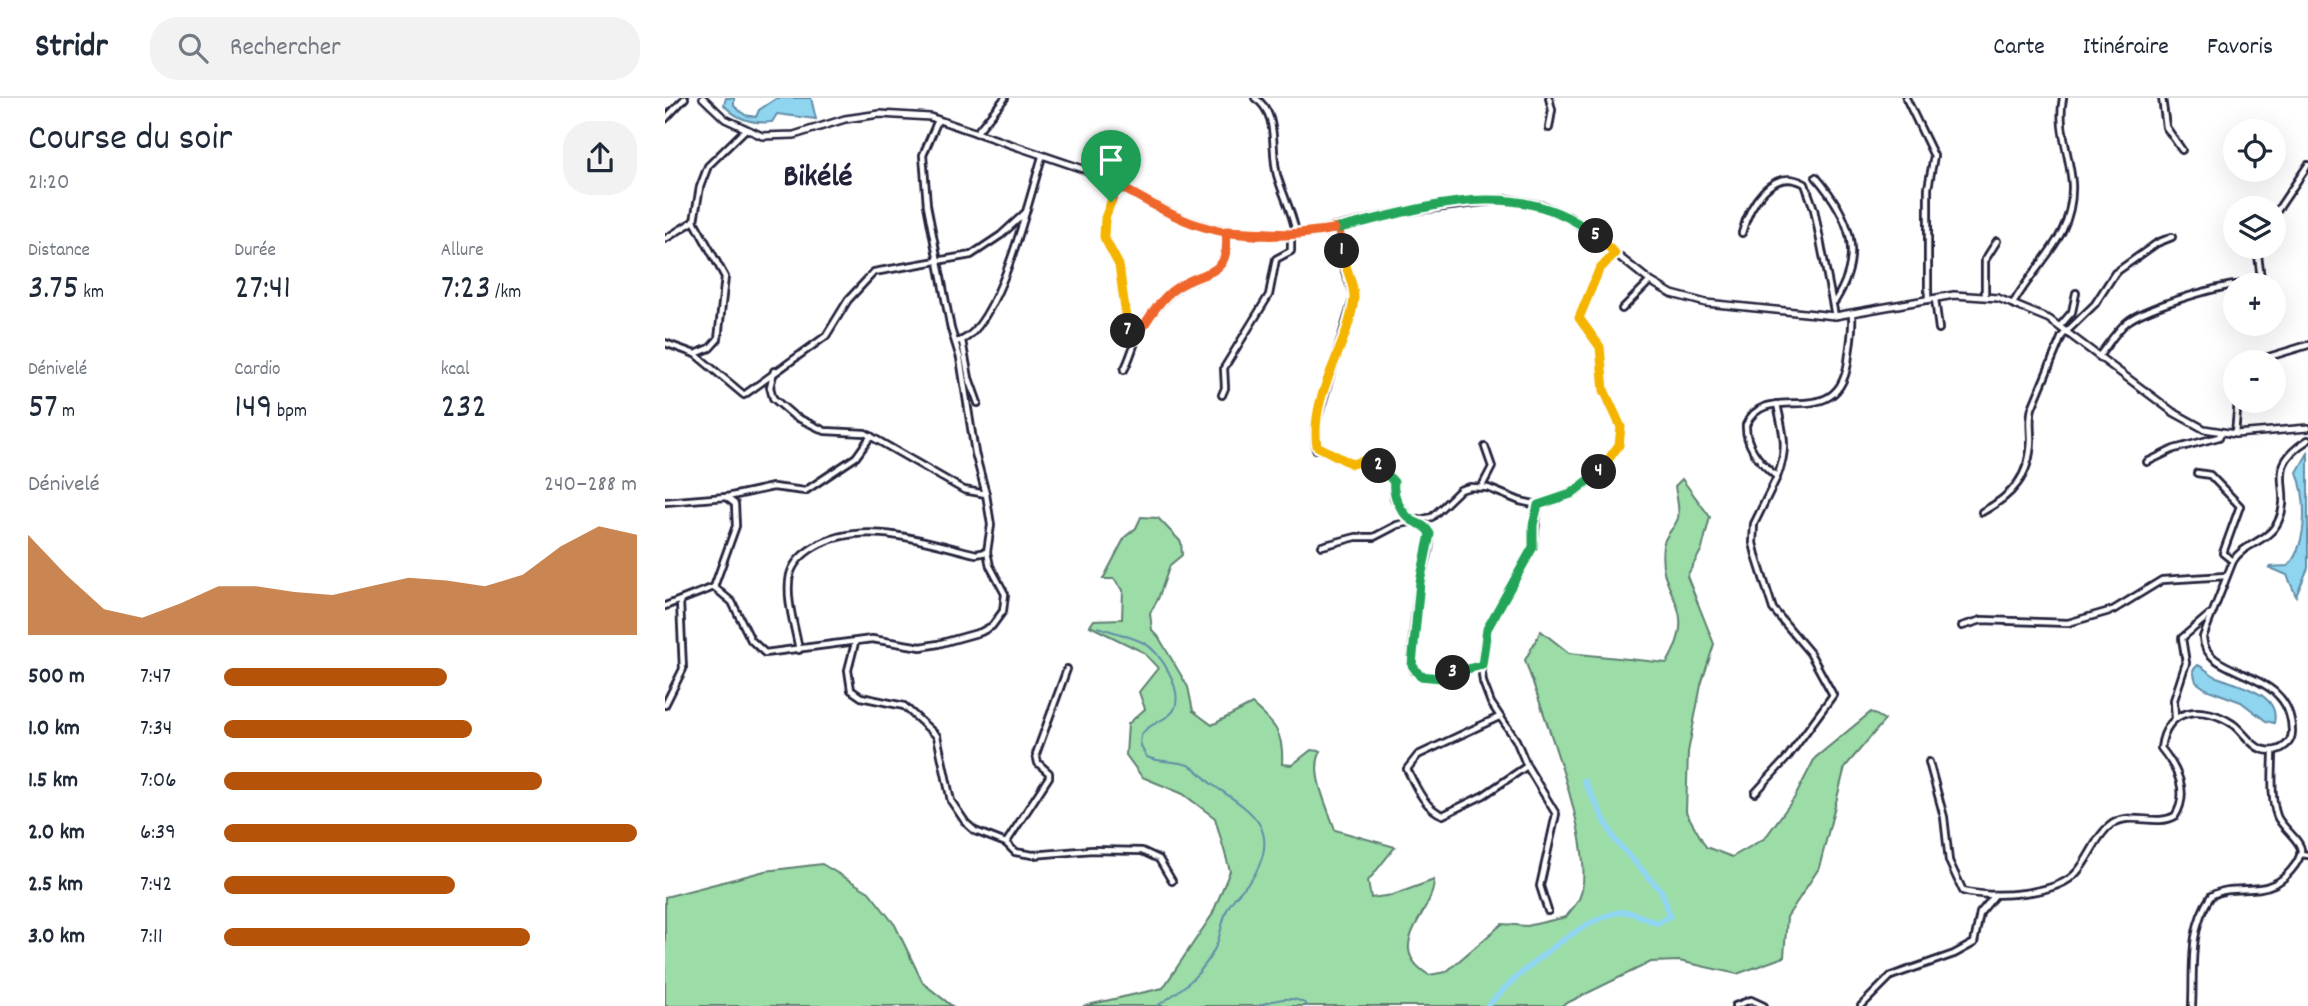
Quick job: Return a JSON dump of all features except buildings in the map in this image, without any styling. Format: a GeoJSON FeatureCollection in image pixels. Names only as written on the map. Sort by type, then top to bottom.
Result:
{"type":"FeatureCollection","features":[{"type":"Feature","properties":{"kind":"street"},"geometry":{"type":"LineString","coordinates":[[665,119],[685,98]]}},
{"type":"Feature","properties":{"kind":"street"},"geometry":{"type":"LineString","coordinates":[[703,98],[725,119],[762,136],[783,136],[845,119],[888,113],[939,120],[1086,170],[1194,224],[1226,231],[1293,234],[1339,228],[1403,212],[1507,199],[1544,206],[1569,217],[1650,281],[1672,294],[1706,303],[1835,316],[1932,299],[1985,295],[2014,302],[2067,331],[2183,419],[2221,433],[2308,428]]}},
{"type":"Feature","properties":{"kind":"street"},"geometry":{"type":"LineString","coordinates":[[976,133],[1005,98]]}},
{"type":"Feature","properties":{"kind":"street"},"geometry":{"type":"LineString","coordinates":[[1222,395],[1225,388],[1224,368],[1269,295],[1274,264],[1276,259],[1291,251],[1293,234],[1291,206],[1275,170],[1268,111],[1255,98]]}},
{"type":"Feature","properties":{"kind":"street"},"geometry":{"type":"LineString","coordinates":[[1549,98],[1552,110],[1549,128]]}},
{"type":"Feature","properties":{"kind":"street"},"geometry":{"type":"LineString","coordinates":[[1906,98],[1934,156],[1928,188],[1932,299],[1939,330]]}},
{"type":"Feature","properties":{"kind":"street"},"geometry":{"type":"LineString","coordinates":[[2014,302],[2034,270],[2057,244],[2068,218],[2071,181],[2063,136],[2063,98]]}},
{"type":"Feature","properties":{"kind":"street"},"geometry":{"type":"LineString","coordinates":[[2162,98],[2166,127],[2182,150]]}},
{"type":"Feature","properties":{"kind":"street"},"geometry":{"type":"LineString","coordinates":[[939,120],[923,155],[923,169],[938,262],[968,378],[978,403]]}},
{"type":"Feature","properties":{"kind":"street"},"geometry":{"type":"LineString","coordinates":[[695,354],[710,348],[718,339],[725,277],[694,221],[705,169],[745,130]]}},
{"type":"Feature","properties":{"kind":"street"},"geometry":{"type":"LineString","coordinates":[[959,341],[975,329],[1005,280],[1042,157]]}},
{"type":"Feature","properties":{"kind":"street"},"geometry":{"type":"LineString","coordinates":[[2286,198],[2308,165]]}},
{"type":"Feature","properties":{"kind":"street"},"geometry":{"type":"LineString","coordinates":[[1816,177],[1845,218],[1852,249],[1846,284],[1834,302]]}},
{"type":"Feature","properties":{"kind":"street"},"geometry":{"type":"LineString","coordinates":[[1742,233],[1751,205],[1776,181],[1787,178],[1805,184],[1814,209],[1835,316]]}},
{"type":"Feature","properties":{"kind":"street"},"geometry":{"type":"LineString","coordinates":[[1118,186],[1105,218],[1104,237],[1119,265],[1128,330],[1136,339]]}},
{"type":"Feature","properties":{"kind":"street"},"geometry":{"type":"LineString","coordinates":[[665,343],[695,354],[744,395],[774,371],[827,337],[848,300],[874,272],[938,262],[982,249],[1025,213]]}},
{"type":"Feature","properties":{"kind":"street"},"geometry":{"type":"LineString","coordinates":[[665,239],[694,221]]}},
{"type":"Feature","properties":{"kind":"street"},"geometry":{"type":"LineString","coordinates":[[1339,228],[1345,271],[1354,296],[1325,384],[1314,429],[1317,448],[1352,464],[1365,460],[1383,467],[1394,482],[1394,498],[1411,520],[1420,522],[1430,534],[1413,638],[1414,670],[1420,676],[1441,678],[1482,665]]}},
{"type":"Feature","properties":{"kind":"street"},"geometry":{"type":"LineString","coordinates":[[1124,370],[1136,339],[1171,292],[1207,275],[1224,261],[1229,251],[1226,231]]}},
{"type":"Feature","properties":{"kind":"street"},"geometry":{"type":"LineString","coordinates":[[1982,512],[2010,494],[2021,482],[2031,442],[2029,418],[2057,344],[2095,304],[2115,273],[2157,243],[2172,237]]}},
{"type":"Feature","properties":{"kind":"street"},"geometry":{"type":"LineString","coordinates":[[1985,295],[1985,260],[1997,241]]}},
{"type":"Feature","properties":{"kind":"street"},"geometry":{"type":"LineString","coordinates":[[1322,546],[1356,537],[1374,537],[1411,520],[1432,517],[1460,491],[1482,486],[1538,505],[1571,494],[1594,477],[1619,445],[1621,427],[1604,390],[1600,347],[1579,318],[1599,270],[1615,253]]}},
{"type":"Feature","properties":{"kind":"street"},"geometry":{"type":"LineString","coordinates":[[1622,309],[1650,281]]}},
{"type":"Feature","properties":{"kind":"street"},"geometry":{"type":"LineString","coordinates":[[2099,356],[2126,323],[2140,314],[2223,287]]}},
{"type":"Feature","properties":{"kind":"street"},"geometry":{"type":"LineString","coordinates":[[2060,327],[2072,312],[2075,293]]}},
{"type":"Feature","properties":{"kind":"street"},"geometry":{"type":"LineString","coordinates":[[1777,477],[1764,466],[1746,433],[1748,420],[1777,404],[1823,399],[1842,388],[1849,364],[1852,315]]}},
{"type":"Feature","properties":{"kind":"street"},"geometry":{"type":"LineString","coordinates":[[714,587],[732,602],[760,652],[799,650],[872,639],[921,647],[970,636],[992,625],[1003,611],[1005,599],[989,566],[987,552],[991,526],[975,453],[959,341]]}},
{"type":"Feature","properties":{"kind":"street"},"geometry":{"type":"LineString","coordinates":[[2286,352],[2308,345]]}},
{"type":"Feature","properties":{"kind":"street"},"geometry":{"type":"LineString","coordinates":[[774,371],[770,387],[773,397],[794,416],[825,431],[871,436],[964,490],[986,494]]}},
{"type":"Feature","properties":{"kind":"street"},"geometry":{"type":"LineString","coordinates":[[1755,793],[1787,758],[1833,695],[1810,653],[1773,609],[1753,543],[1754,524],[1783,463],[1785,427],[1777,404]]}},
{"type":"Feature","properties":{"kind":"street"},"geometry":{"type":"LineString","coordinates":[[2235,434],[2237,413]]}},
{"type":"Feature","properties":{"kind":"street"},"geometry":{"type":"LineString","coordinates":[[2147,462],[2174,449],[2219,437],[2221,433]]}},
{"type":"Feature","properties":{"kind":"street"},"geometry":{"type":"LineString","coordinates":[[665,502],[726,497],[773,487],[805,491],[852,461],[871,436]]}},
{"type":"Feature","properties":{"kind":"street"},"geometry":{"type":"LineString","coordinates":[[2175,717],[2197,710],[2221,717],[2236,726],[2253,744],[2273,751],[2283,748],[2291,739],[2290,718],[2263,681],[2210,657],[2204,648],[2203,637],[2237,554],[2271,535],[2283,506],[2282,471],[2290,453],[2308,440]]}},
{"type":"Feature","properties":{"kind":"street"},"geometry":{"type":"LineString","coordinates":[[1482,486],[1492,467],[1485,447]]}},
{"type":"Feature","properties":{"kind":"street"},"geometry":{"type":"LineString","coordinates":[[2197,473],[2210,475],[2241,506],[2223,553],[2233,561]]}},
{"type":"Feature","properties":{"kind":"street"},"geometry":{"type":"LineString","coordinates":[[665,606],[714,587],[736,526],[735,504],[726,497]]}},
{"type":"Feature","properties":{"kind":"street"},"geometry":{"type":"LineString","coordinates":[[1538,505],[1533,525],[1533,547],[1487,629],[1482,665],[1483,682],[1499,717],[1516,740],[1527,766],[1556,814],[1540,886],[1548,911]]}},
{"type":"Feature","properties":{"kind":"street"},"geometry":{"type":"LineString","coordinates":[[799,650],[790,577],[800,558],[826,541],[848,534],[879,534],[976,554],[987,552]]}},
{"type":"Feature","properties":{"kind":"street"},"geometry":{"type":"LineString","coordinates":[[1962,626],[1982,620],[2068,623],[2113,610],[2162,580],[2226,576]]}},
{"type":"Feature","properties":{"kind":"street"},"geometry":{"type":"LineString","coordinates":[[666,702],[683,670],[680,602]]}},
{"type":"Feature","properties":{"kind":"street"},"geometry":{"type":"LineString","coordinates":[[1929,762],[1944,817],[1953,875],[1963,891],[1996,895],[2051,887],[2070,879],[2105,831],[2116,822],[2139,818],[2160,821],[2175,816],[2182,794],[2179,772],[2161,748],[2163,737],[2175,717],[2174,700],[2186,663],[2182,638],[2211,612]]}},
{"type":"Feature","properties":{"kind":"street"},"geometry":{"type":"LineString","coordinates":[[855,642],[848,670],[854,694],[898,704],[925,723],[940,741],[945,782],[957,812],[975,831],[1006,843],[1015,852],[1033,855],[1092,850],[1142,851],[1159,859],[1172,881]]}},
{"type":"Feature","properties":{"kind":"street"},"geometry":{"type":"LineString","coordinates":[[1006,843],[1049,777],[1049,773],[1038,763],[1037,754],[1067,669]]}},
{"type":"Feature","properties":{"kind":"street"},"geometry":{"type":"LineString","coordinates":[[1499,717],[1418,755],[1406,769],[1412,780],[1428,805],[1443,814],[1484,795],[1527,766]]}},
{"type":"Feature","properties":{"kind":"street"},"geometry":{"type":"LineString","coordinates":[[2192,1006],[2194,944],[2201,915],[2211,896],[2228,889],[2274,884],[2286,875],[2301,854],[2300,847],[2282,825],[2275,810],[2273,751]]}},
{"type":"Feature","properties":{"kind":"street"},"geometry":{"type":"LineString","coordinates":[[2301,854],[2308,855]]}},
{"type":"Feature","properties":{"kind":"street"},"geometry":{"type":"LineString","coordinates":[[1861,1006],[1891,976],[1954,954],[1975,943],[1979,913],[1996,895]]}},
{"type":"Feature","properties":{"kind":"street"},"geometry":{"type":"LineString","coordinates":[[1735,1006],[1751,1000],[1764,1006]]}},
{"type":"Feature","properties":{"kind":"green space"},"geometry":{"type":"Polygon","coordinates":[[[1682,479],[1710,517],[1702,549],[1687,576],[1714,644],[1701,685],[1688,752],[1686,812],[1706,847],[1732,857],[1765,838],[1795,797],[1815,758],[1871,712],[1885,720],[1845,767],[1819,868],[1787,917],[1784,957],[1737,974],[1679,961],[1651,962],[1561,1006],[1083,1006],[1163,988],[1212,915],[1230,871],[1215,818],[1183,794],[1142,777],[1126,755],[1128,724],[1145,709],[1139,692],[1158,668],[1143,652],[1090,626],[1094,620],[1122,619],[1123,590],[1114,579],[1103,579],[1125,537],[1136,528],[1141,517],[1158,518],[1181,542],[1182,555],[1170,565],[1150,613],[1152,630],[1188,687],[1193,711],[1212,725],[1252,704],[1267,717],[1276,730],[1281,744],[1282,764],[1292,765],[1311,750],[1321,751],[1317,769],[1318,780],[1335,830],[1395,847],[1368,881],[1371,898],[1393,895],[1434,880],[1432,893],[1409,941],[1415,964],[1429,975],[1446,972],[1502,924],[1527,926],[1566,917],[1579,899],[1583,878],[1582,850],[1575,817],[1555,745],[1525,660],[1541,631],[1569,653],[1667,663],[1677,643],[1680,627],[1679,613],[1666,578],[1663,546],[1678,518],[1675,486],[1682,479]]]}},
{"type":"Feature","properties":{"kind":"green space"},"geometry":{"type":"Polygon","coordinates":[[[822,864],[869,892],[895,925],[923,983],[952,1006],[665,1006],[665,897],[765,871],[822,864]]]}},
{"type":"Feature","properties":{"kind":"water"},"geometry":{"type":"Polygon","coordinates":[[[726,98],[734,98],[734,106],[745,115],[756,117],[759,110],[777,98],[811,98],[816,119],[777,114],[772,122],[752,121],[729,110],[724,105],[726,98]]]}},
{"type":"Feature","properties":{"kind":"water"},"geometry":{"type":"Polygon","coordinates":[[[2308,453],[2308,568],[2296,596],[2287,575],[2268,567],[2288,566],[2299,546],[2304,508],[2297,472],[2308,453]]]}},
{"type":"Feature","properties":{"kind":"water"},"geometry":{"type":"Polygon","coordinates":[[[2198,665],[2217,677],[2246,687],[2264,697],[2271,704],[2274,723],[2266,721],[2241,702],[2206,689],[2196,682],[2193,670],[2198,665]]]}},
{"type":"Feature","properties":{"kind":"waterway"},"geometry":{"type":"LineString","coordinates":[[1098,627],[1133,638],[1151,648],[1164,663],[1173,683],[1176,693],[1174,710],[1149,727],[1140,738],[1147,757],[1183,763],[1195,769],[1248,810],[1262,830],[1264,842],[1263,856],[1256,872],[1230,904],[1211,956],[1191,980],[1157,1006]]}},
{"type":"Feature","properties":{"kind":"waterway"},"geometry":{"type":"LineString","coordinates":[[1488,1006],[1532,964],[1591,923],[1625,912],[1657,923],[1670,916],[1662,892],[1615,840],[1584,781]]}},
{"type":"Feature","properties":{"kind":"waterway"},"geometry":{"type":"LineString","coordinates":[[1258,1006],[1290,999],[1308,1006]]}},
{"type":"Feature","properties":{"kind":"district","name":"Bikélé"},"geometry":{"type":"Point","coordinates":[818,174]}},
{"type":"Feature","properties":{"kind":"route"},"geometry":{"type":"LineString","coordinates":[[1111,202],[1103,228],[1104,237],[1119,265],[1128,330],[1136,339],[1171,292],[1207,275],[1224,261],[1229,251],[1226,231],[1273,235],[1310,233],[1339,228],[1403,212],[1507,199],[1532,202],[1569,217],[1615,253],[1599,270],[1579,318],[1600,347],[1604,390],[1621,427],[1619,445],[1594,477],[1571,494],[1538,505],[1533,525],[1533,547],[1487,629],[1482,665],[1441,678],[1417,674],[1412,665],[1413,638],[1420,582],[1430,542],[1429,531],[1420,522],[1411,520],[1394,498],[1394,482],[1383,467],[1365,460],[1352,464],[1317,446],[1314,429],[1324,397],[1325,384],[1354,296],[1345,271],[1339,228],[1273,235],[1213,229],[1194,224],[1118,186],[1111,202]]}}]}
